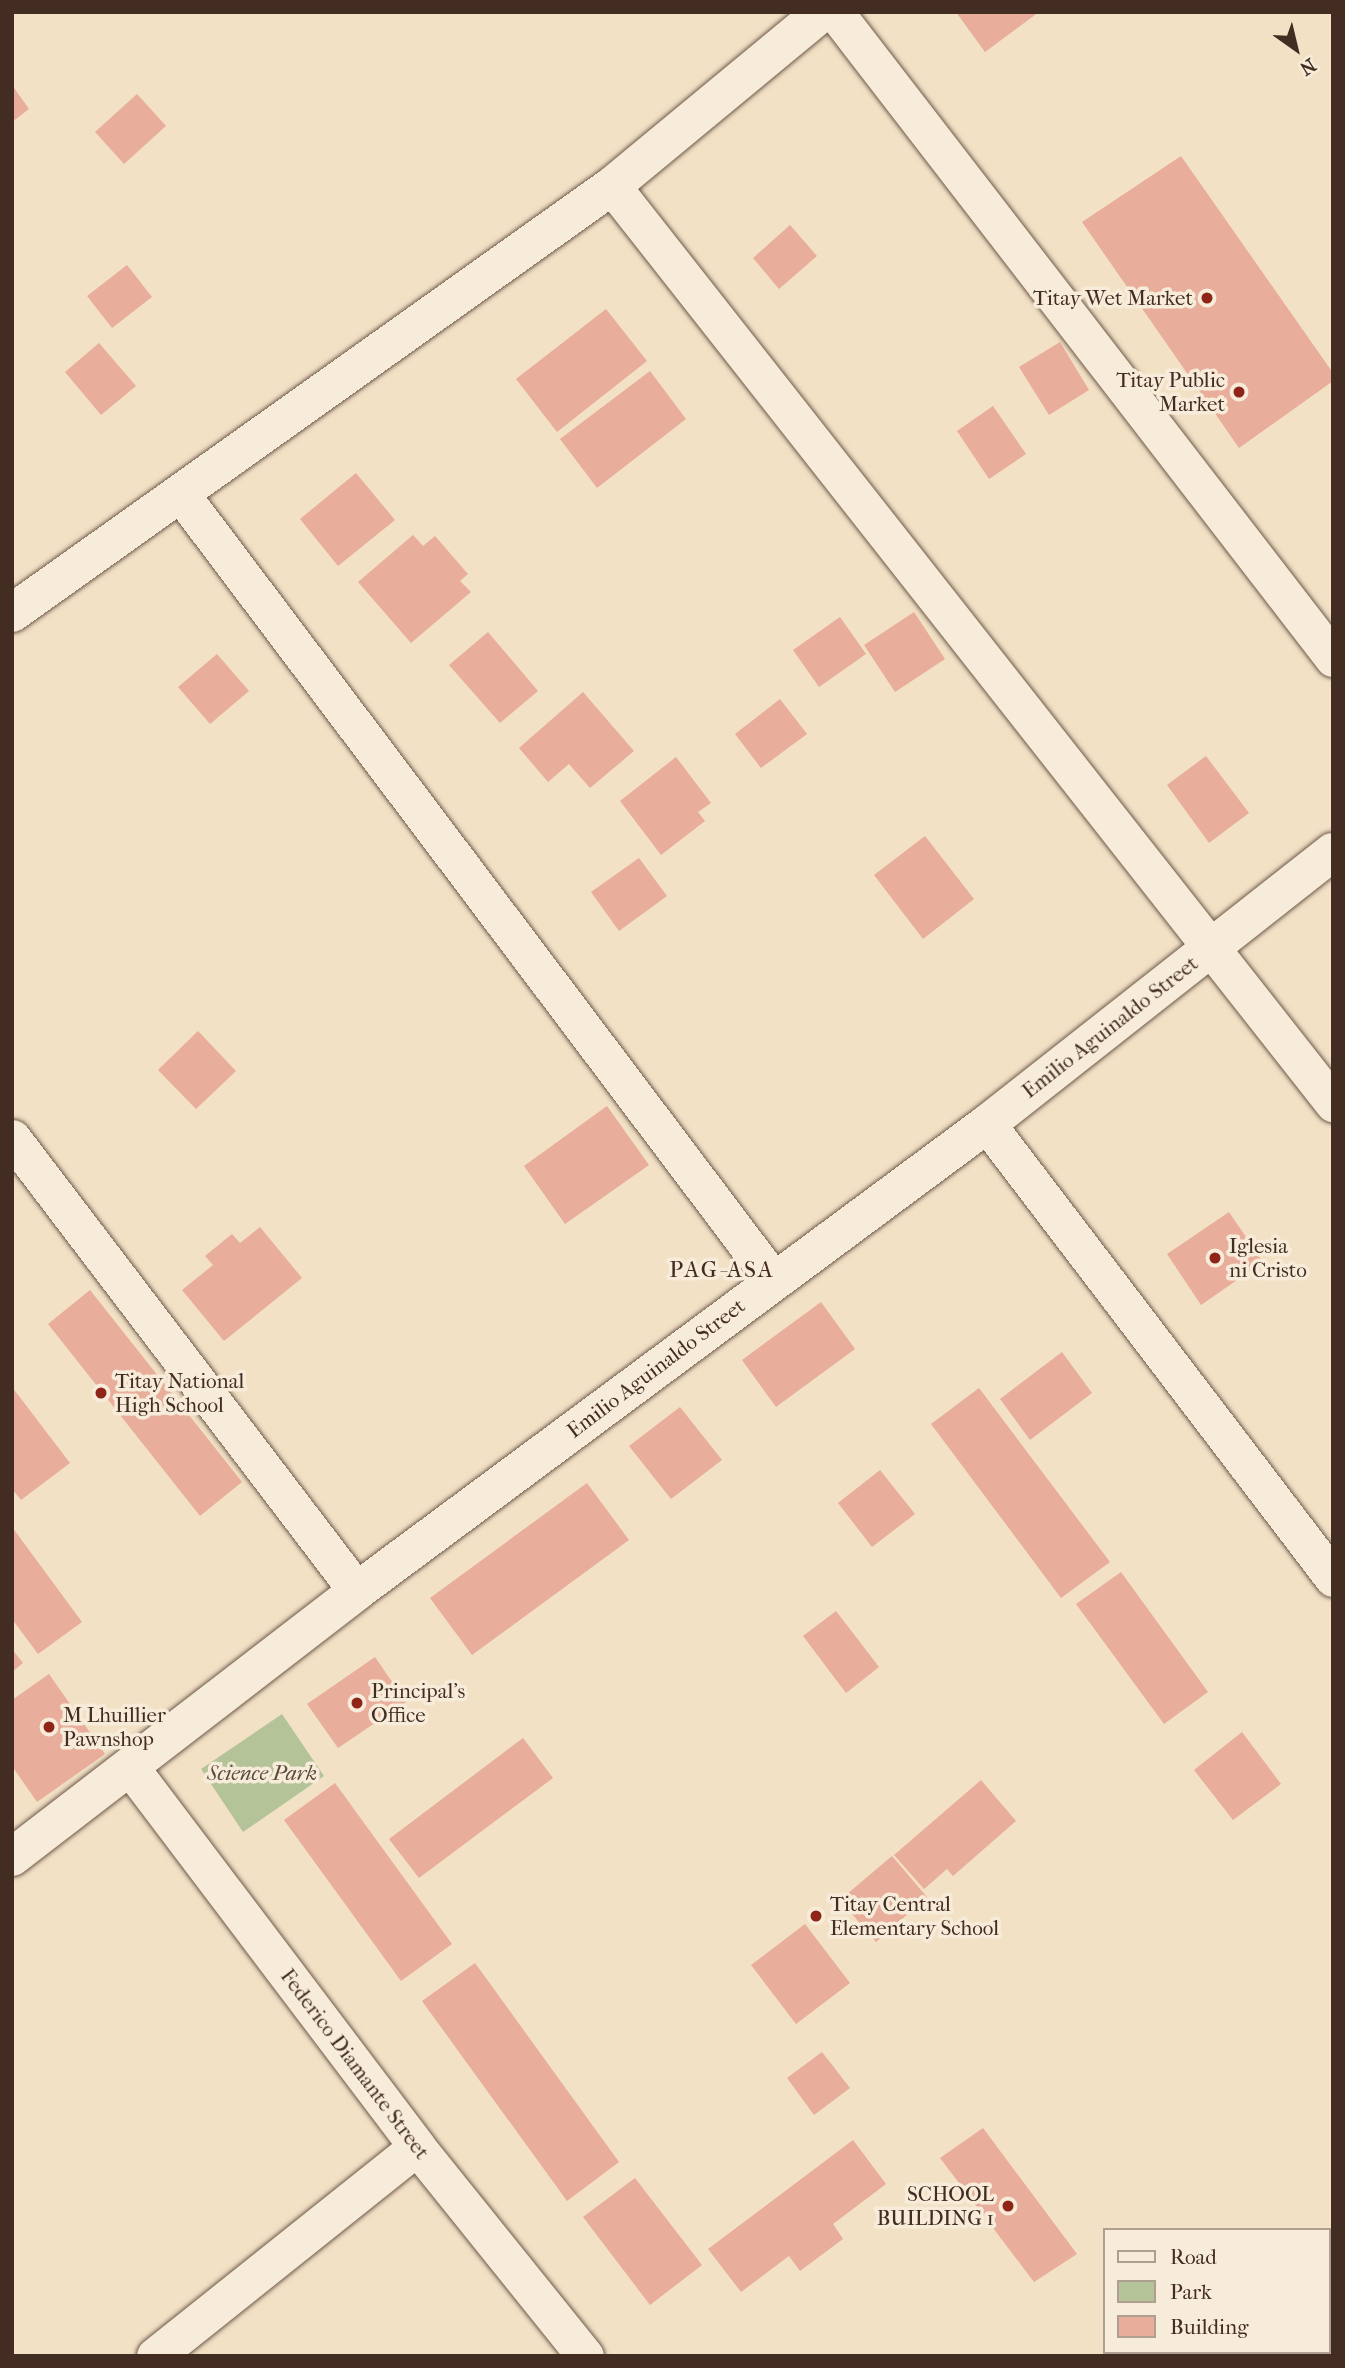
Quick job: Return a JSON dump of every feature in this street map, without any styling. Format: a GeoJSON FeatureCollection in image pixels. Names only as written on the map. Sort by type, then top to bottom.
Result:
{"type":"FeatureCollection","features":[{"type":"Feature","properties":{"kind":"street"},"geometry":{"type":"LineString","coordinates":[[12,613],[612,186],[822,12]]}},
{"type":"Feature","properties":{"kind":"street"},"geometry":{"type":"LineString","coordinates":[[835,12],[1333,658]]}},
{"type":"Feature","properties":{"kind":"street"},"geometry":{"type":"LineString","coordinates":[[612,186],[1333,1103]]}},
{"type":"Feature","properties":{"kind":"street"},"geometry":{"type":"LineString","coordinates":[[180,493],[774,1280]]}},
{"type":"Feature","properties":{"kind":"street","name":"Emilio Aguinaldo Street"},"geometry":{"type":"LineString","coordinates":[[12,1857],[357,1591],[987,1124],[1333,852]]}},
{"type":"Feature","properties":{"kind":"street"},"geometry":{"type":"LineString","coordinates":[[987,1124],[1333,1578]]}},
{"type":"Feature","properties":{"kind":"street"},"geometry":{"type":"LineString","coordinates":[[12,1138],[357,1591]]}},
{"type":"Feature","properties":{"kind":"street","name":"Federico Diamante Street"},"geometry":{"type":"LineString","coordinates":[[130,1767],[417,2147],[585,2356]]}},
{"type":"Feature","properties":{"kind":"street"},"geometry":{"type":"LineString","coordinates":[[155,2356],[417,2147]]}},
{"type":"Feature","properties":{"kind":"green space","name":"Science Park"},"geometry":{"type":"Polygon","coordinates":[[[282,1714],[324,1776],[243,1832],[201,1769],[282,1714]]]}},
{"type":"Feature","properties":{"kind":"building"},"geometry":{"type":"Polygon","coordinates":[[[956,12],[1039,12],[985,52],[956,12]]]}},
{"type":"Feature","properties":{"kind":"building"},"geometry":{"type":"Polygon","coordinates":[[[12,85],[29,109],[12,122],[12,85]]]}},
{"type":"Feature","properties":{"kind":"building"},"geometry":{"type":"Polygon","coordinates":[[[137,94],[166,126],[124,164],[95,132],[137,94]]]}},
{"type":"Feature","properties":{"kind":"building","name":"Titay Wet Market"},"geometry":{"type":"Polygon","coordinates":[[[1181,156],[1333,373],[1333,381],[1239,448],[1082,222],[1181,156]]]}},
{"type":"Feature","properties":{"kind":"building"},"geometry":{"type":"Polygon","coordinates":[[[790,225],[817,256],[779,289],[753,258],[790,225]]]}},
{"type":"Feature","properties":{"kind":"building"},"geometry":{"type":"Polygon","coordinates":[[[127,265],[152,297],[112,328],[87,296],[127,265]]]}},
{"type":"Feature","properties":{"kind":"building"},"geometry":{"type":"Polygon","coordinates":[[[606,309],[647,361],[557,432],[516,379],[606,309]]]}},
{"type":"Feature","properties":{"kind":"building"},"geometry":{"type":"Polygon","coordinates":[[[1060,342],[1089,390],[1049,415],[1019,367],[1060,342]]]}},
{"type":"Feature","properties":{"kind":"building"},"geometry":{"type":"Polygon","coordinates":[[[99,343],[136,386],[101,415],[65,372],[99,343]]]}},
{"type":"Feature","properties":{"kind":"building"},"geometry":{"type":"Polygon","coordinates":[[[650,371],[686,419],[597,488],[560,439],[650,371]]]}},
{"type":"Feature","properties":{"kind":"building"},"geometry":{"type":"Polygon","coordinates":[[[993,406],[1026,454],[989,479],[957,431],[993,406]]]}},
{"type":"Feature","properties":{"kind":"building"},"geometry":{"type":"Polygon","coordinates":[[[356,473],[395,520],[338,566],[300,519],[356,473]]]}},
{"type":"Feature","properties":{"kind":"building"},"geometry":{"type":"Polygon","coordinates":[[[413,535],[423,546],[435,536],[468,574],[460,581],[471,592],[411,643],[358,582],[413,535]]]}},
{"type":"Feature","properties":{"kind":"building"},"geometry":{"type":"Polygon","coordinates":[[[914,612],[945,659],[895,692],[864,645],[914,612]]]}},
{"type":"Feature","properties":{"kind":"building"},"geometry":{"type":"Polygon","coordinates":[[[840,617],[866,654],[819,687],[793,650],[840,617]]]}},
{"type":"Feature","properties":{"kind":"building"},"geometry":{"type":"Polygon","coordinates":[[[488,632],[538,691],[500,723],[449,665],[488,632]]]}},
{"type":"Feature","properties":{"kind":"building"},"geometry":{"type":"Polygon","coordinates":[[[217,654],[249,691],[210,724],[178,687],[217,654]]]}},
{"type":"Feature","properties":{"kind":"building"},"geometry":{"type":"Polygon","coordinates":[[[583,692],[634,751],[590,788],[569,764],[548,782],[519,748],[583,692]]]}},
{"type":"Feature","properties":{"kind":"building"},"geometry":{"type":"Polygon","coordinates":[[[780,699],[807,734],[761,768],[735,734],[780,699]]]}},
{"type":"Feature","properties":{"kind":"building"},"geometry":{"type":"Polygon","coordinates":[[[1206,756],[1249,813],[1209,843],[1167,785],[1206,756]]]}},
{"type":"Feature","properties":{"kind":"building"},"geometry":{"type":"Polygon","coordinates":[[[676,757],[711,803],[698,812],[705,821],[661,855],[620,801],[676,757]]]}},
{"type":"Feature","properties":{"kind":"building"},"geometry":{"type":"Polygon","coordinates":[[[925,836],[974,899],[923,939],[874,875],[925,836]]]}},
{"type":"Feature","properties":{"kind":"building"},"geometry":{"type":"Polygon","coordinates":[[[639,858],[667,896],[619,931],[591,892],[639,858]]]}},
{"type":"Feature","properties":{"kind":"building"},"geometry":{"type":"Polygon","coordinates":[[[198,1031],[236,1071],[196,1109],[158,1070],[198,1031]]]}},
{"type":"Feature","properties":{"kind":"building"},"geometry":{"type":"Polygon","coordinates":[[[607,1106],[649,1165],[565,1224],[524,1166],[607,1106]]]}},
{"type":"Feature","properties":{"kind":"building","name":"Iglesia ni Cristo"},"geometry":{"type":"Polygon","coordinates":[[[1229,1212],[1263,1262],[1201,1305],[1167,1254],[1229,1212]]]}},
{"type":"Feature","properties":{"kind":"building"},"geometry":{"type":"Polygon","coordinates":[[[260,1227],[302,1278],[224,1341],[182,1290],[213,1265],[205,1256],[232,1234],[240,1243],[260,1227]]]}},
{"type":"Feature","properties":{"kind":"building"},"geometry":{"type":"Polygon","coordinates":[[[90,1290],[242,1482],[200,1516],[48,1324],[90,1290]]]}},
{"type":"Feature","properties":{"kind":"building"},"geometry":{"type":"Polygon","coordinates":[[[821,1302],[855,1349],[776,1407],[742,1360],[821,1302]]]}},
{"type":"Feature","properties":{"kind":"building"},"geometry":{"type":"Polygon","coordinates":[[[1062,1352],[1092,1393],[1030,1440],[1000,1399],[1062,1352]]]}},
{"type":"Feature","properties":{"kind":"building"},"geometry":{"type":"Polygon","coordinates":[[[12,1387],[70,1463],[21,1500],[12,1489],[12,1387]]]}},
{"type":"Feature","properties":{"kind":"building"},"geometry":{"type":"Polygon","coordinates":[[[979,1388],[1110,1562],[1061,1598],[931,1424],[979,1388]]]}},
{"type":"Feature","properties":{"kind":"building"},"geometry":{"type":"Polygon","coordinates":[[[680,1407],[722,1460],[671,1499],[629,1446],[680,1407]]]}},
{"type":"Feature","properties":{"kind":"building"},"geometry":{"type":"Polygon","coordinates":[[[880,1470],[915,1514],[872,1547],[838,1503],[880,1470]]]}},
{"type":"Feature","properties":{"kind":"building"},"geometry":{"type":"Polygon","coordinates":[[[587,1483],[629,1540],[472,1655],[430,1598],[587,1483]]]}},
{"type":"Feature","properties":{"kind":"building"},"geometry":{"type":"Polygon","coordinates":[[[12,1527],[82,1622],[38,1654],[12,1619],[12,1527]]]}},
{"type":"Feature","properties":{"kind":"building"},"geometry":{"type":"Polygon","coordinates":[[[1121,1572],[1208,1692],[1164,1724],[1076,1604],[1121,1572]]]}},
{"type":"Feature","properties":{"kind":"building"},"geometry":{"type":"Polygon","coordinates":[[[836,1611],[879,1667],[846,1693],[803,1636],[836,1611]]]}},
{"type":"Feature","properties":{"kind":"building"},"geometry":{"type":"Polygon","coordinates":[[[12,1649],[23,1663],[12,1672],[12,1649]]]}},
{"type":"Feature","properties":{"kind":"building","name":"Principal's Office"},"geometry":{"type":"Polygon","coordinates":[[[375,1657],[406,1702],[338,1748],[307,1704],[375,1657]]]}},
{"type":"Feature","properties":{"kind":"building","name":"M Lhuillier Pawnshop"},"geometry":{"type":"Polygon","coordinates":[[[49,1674],[105,1754],[37,1802],[12,1766],[12,1700],[49,1674]]]}},
{"type":"Feature","properties":{"kind":"building"},"geometry":{"type":"Polygon","coordinates":[[[1242,1732],[1281,1784],[1233,1820],[1194,1770],[1242,1732]]]}},
{"type":"Feature","properties":{"kind":"building"},"geometry":{"type":"Polygon","coordinates":[[[523,1738],[553,1778],[419,1878],[389,1839],[523,1738]]]}},
{"type":"Feature","properties":{"kind":"building"},"geometry":{"type":"Polygon","coordinates":[[[981,1780],[1016,1821],[953,1876],[947,1869],[924,1889],[894,1855],[981,1780]]]}},
{"type":"Feature","properties":{"kind":"building"},"geometry":{"type":"Polygon","coordinates":[[[335,1783],[452,1944],[401,1981],[284,1820],[335,1783]]]}},
{"type":"Feature","properties":{"kind":"building"},"geometry":{"type":"Polygon","coordinates":[[[892,1856],[927,1897],[876,1942],[840,1900],[892,1856]]]}},
{"type":"Feature","properties":{"kind":"building"},"geometry":{"type":"Polygon","coordinates":[[[805,1924],[850,1983],[796,2024],[751,1965],[805,1924]]]}},
{"type":"Feature","properties":{"kind":"building"},"geometry":{"type":"Polygon","coordinates":[[[475,1963],[619,2162],[567,2201],[422,2001],[475,1963]]]}},
{"type":"Feature","properties":{"kind":"building"},"geometry":{"type":"Polygon","coordinates":[[[822,2052],[850,2088],[814,2115],[787,2078],[822,2052]]]}},
{"type":"Feature","properties":{"kind":"building","name":"SCHOOL BUILDING 1"},"geometry":{"type":"Polygon","coordinates":[[[983,2128],[1077,2254],[1034,2282],[940,2158],[983,2128]]]}},
{"type":"Feature","properties":{"kind":"building"},"geometry":{"type":"Polygon","coordinates":[[[853,2140],[886,2184],[833,2224],[843,2239],[800,2271],[789,2256],[741,2292],[708,2249],[853,2140]]]}},
{"type":"Feature","properties":{"kind":"building"},"geometry":{"type":"Polygon","coordinates":[[[635,2178],[702,2265],[650,2305],[583,2217],[635,2178]]]}},
{"type":"Feature","properties":{"kind":"place","name":"Titay Wet Market"},"geometry":{"type":"Point","coordinates":[1207,298]}},
{"type":"Feature","properties":{"kind":"place","name":"Titay Public Market"},"geometry":{"type":"Point","coordinates":[1239,392]}},
{"type":"Feature","properties":{"kind":"place","name":"Iglesia ni Cristo"},"geometry":{"type":"Point","coordinates":[1215,1258]}},
{"type":"Feature","properties":{"kind":"place","name":"Titay National High School"},"geometry":{"type":"Point","coordinates":[101,1393]}},
{"type":"Feature","properties":{"kind":"place","name":"Principal's Office"},"geometry":{"type":"Point","coordinates":[357,1703]}},
{"type":"Feature","properties":{"kind":"place","name":"M Lhuillier Pawnshop"},"geometry":{"type":"Point","coordinates":[49,1727]}},
{"type":"Feature","properties":{"kind":"place","name":"Titay Central Elementary School"},"geometry":{"type":"Point","coordinates":[816,1916]}},
{"type":"Feature","properties":{"kind":"place","name":"SCHOOL BUILDING 1"},"geometry":{"type":"Point","coordinates":[1008,2206]}},
{"type":"Feature","properties":{"kind":"district","name":"PAG-ASA"},"geometry":{"type":"Point","coordinates":[722,1270]}}]}
